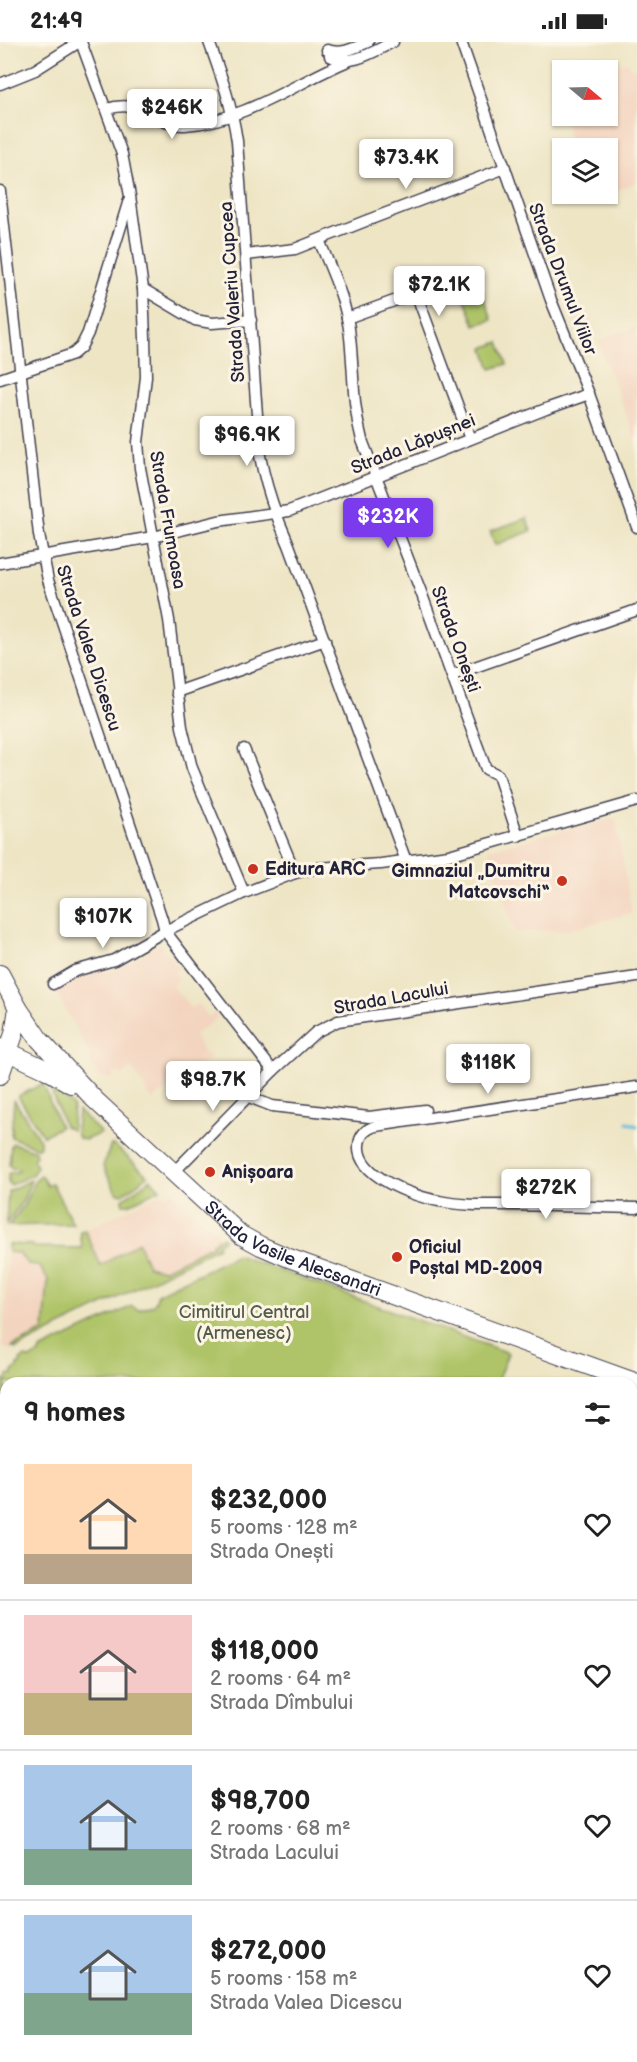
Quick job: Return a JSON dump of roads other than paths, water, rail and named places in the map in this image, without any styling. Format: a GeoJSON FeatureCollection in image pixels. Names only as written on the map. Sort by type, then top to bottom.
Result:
{"type":"FeatureCollection","features":[{"type":"Feature","properties":{"kind":"main road","name":"Strada Vasile Alecsandri"},"geometry":{"type":"LineString","coordinates":[[0,974],[17,1016],[44,1046],[94,1099],[241,1235],[270,1250],[620,1377]]}},
{"type":"Feature","properties":{"kind":"main road"},"geometry":{"type":"LineString","coordinates":[[0,1074],[3,1046],[17,1016]]}},
{"type":"Feature","properties":{"kind":"main road"},"geometry":{"type":"LineString","coordinates":[[3,1046],[94,1099]]}},
{"type":"Feature","properties":{"kind":"street"},"geometry":{"type":"LineString","coordinates":[[0,84],[35,70],[80,42]]}},
{"type":"Feature","properties":{"kind":"street","name":"Strada Frumoasa"},"geometry":{"type":"LineString","coordinates":[[80,42],[122,154],[130,195],[143,289],[146,377],[138,442],[169,620],[182,727],[192,768],[244,893]]}},
{"type":"Feature","properties":{"kind":"street","name":"Strada Valeriu Cupcea"},"geometry":{"type":"LineString","coordinates":[[208,42],[233,116],[246,255],[260,456],[264,478],[275,513],[325,640],[406,861]]}},
{"type":"Feature","properties":{"kind":"street"},"geometry":{"type":"LineString","coordinates":[[327,49],[339,53],[368,42]]}},
{"type":"Feature","properties":{"kind":"street"},"geometry":{"type":"LineString","coordinates":[[107,109],[118,105],[138,108],[173,125],[199,124],[233,116],[326,70],[393,42]]}},
{"type":"Feature","properties":{"kind":"street","name":"Strada Drumul Viilor"},"geometry":{"type":"LineString","coordinates":[[461,42],[551,300],[589,394],[637,527]]}},
{"type":"Feature","properties":{"kind":"street"},"geometry":{"type":"LineString","coordinates":[[326,70],[330,62],[327,49]]}},
{"type":"Feature","properties":{"kind":"street"},"geometry":{"type":"LineString","coordinates":[[327,49],[337,60],[350,60]]}},
{"type":"Feature","properties":{"kind":"street"},"geometry":{"type":"LineString","coordinates":[[246,255],[296,249],[505,168]]}},
{"type":"Feature","properties":{"kind":"street","name":"Strada Valea Dicescu"},"geometry":{"type":"LineString","coordinates":[[0,191],[42,556],[55,602],[165,931],[273,1071]]}},
{"type":"Feature","properties":{"kind":"street"},"geometry":{"type":"LineString","coordinates":[[0,379],[73,354],[81,347],[88,333],[130,195]]}},
{"type":"Feature","properties":{"kind":"street","name":"Strada Onești"},"geometry":{"type":"LineString","coordinates":[[319,240],[344,301],[351,338],[356,416],[376,477],[486,769],[498,775],[518,836]]}},
{"type":"Feature","properties":{"kind":"street"},"geometry":{"type":"LineString","coordinates":[[143,289],[200,322],[251,320]]}},
{"type":"Feature","properties":{"kind":"street"},"geometry":{"type":"LineString","coordinates":[[347,318],[416,293],[470,439]]}},
{"type":"Feature","properties":{"kind":"street","name":"Strada Lăpușnei"},"geometry":{"type":"LineString","coordinates":[[0,563],[153,537],[218,521],[289,511],[589,394]]}},
{"type":"Feature","properties":{"kind":"street"},"geometry":{"type":"LineString","coordinates":[[452,675],[637,610]]}},
{"type":"Feature","properties":{"kind":"street"},"geometry":{"type":"LineString","coordinates":[[177,692],[325,640]]}},
{"type":"Feature","properties":{"kind":"street"},"geometry":{"type":"LineString","coordinates":[[244,749],[294,873]]}},
{"type":"Feature","properties":{"kind":"street"},"geometry":{"type":"LineString","coordinates":[[53,984],[75,971],[114,960],[165,931],[244,893],[294,873],[326,867],[449,855],[637,801]]}},
{"type":"Feature","properties":{"kind":"street","name":"Strada Lacului"},"geometry":{"type":"LineString","coordinates":[[173,1173],[273,1071],[316,1032],[338,1021],[637,977]]}},
{"type":"Feature","properties":{"kind":"street"},"geometry":{"type":"LineString","coordinates":[[637,1087],[376,1126],[369,1128],[360,1138],[358,1148],[361,1159],[381,1178],[408,1192],[439,1201],[486,1205],[637,1208]]}},
{"type":"Feature","properties":{"kind":"street"},"geometry":{"type":"LineString","coordinates":[[249,1097],[272,1106],[369,1117],[425,1110]]}},
{"type":"Feature","properties":{"kind":"waterway"},"geometry":{"type":"LineString","coordinates":[[627,1122],[637,1126]]}},
{"type":"Feature","properties":{"kind":"place","name":"Editura ARC"},"geometry":{"type":"Point","coordinates":[253,869]}},
{"type":"Feature","properties":{"kind":"place","name":"Gimnaziul „Dumitru Matcovschi“"},"geometry":{"type":"Point","coordinates":[562,881]}},
{"type":"Feature","properties":{"kind":"place","name":"Anișoara"},"geometry":{"type":"Point","coordinates":[210,1172]}},
{"type":"Feature","properties":{"kind":"place","name":"Oficiul Poștal MD-2009"},"geometry":{"type":"Point","coordinates":[397,1257]}},
{"type":"Feature","properties":{"kind":"park label","name":"Cimitirul Central (Armenesc)"},"geometry":{"type":"Point","coordinates":[244,1322]}}]}
